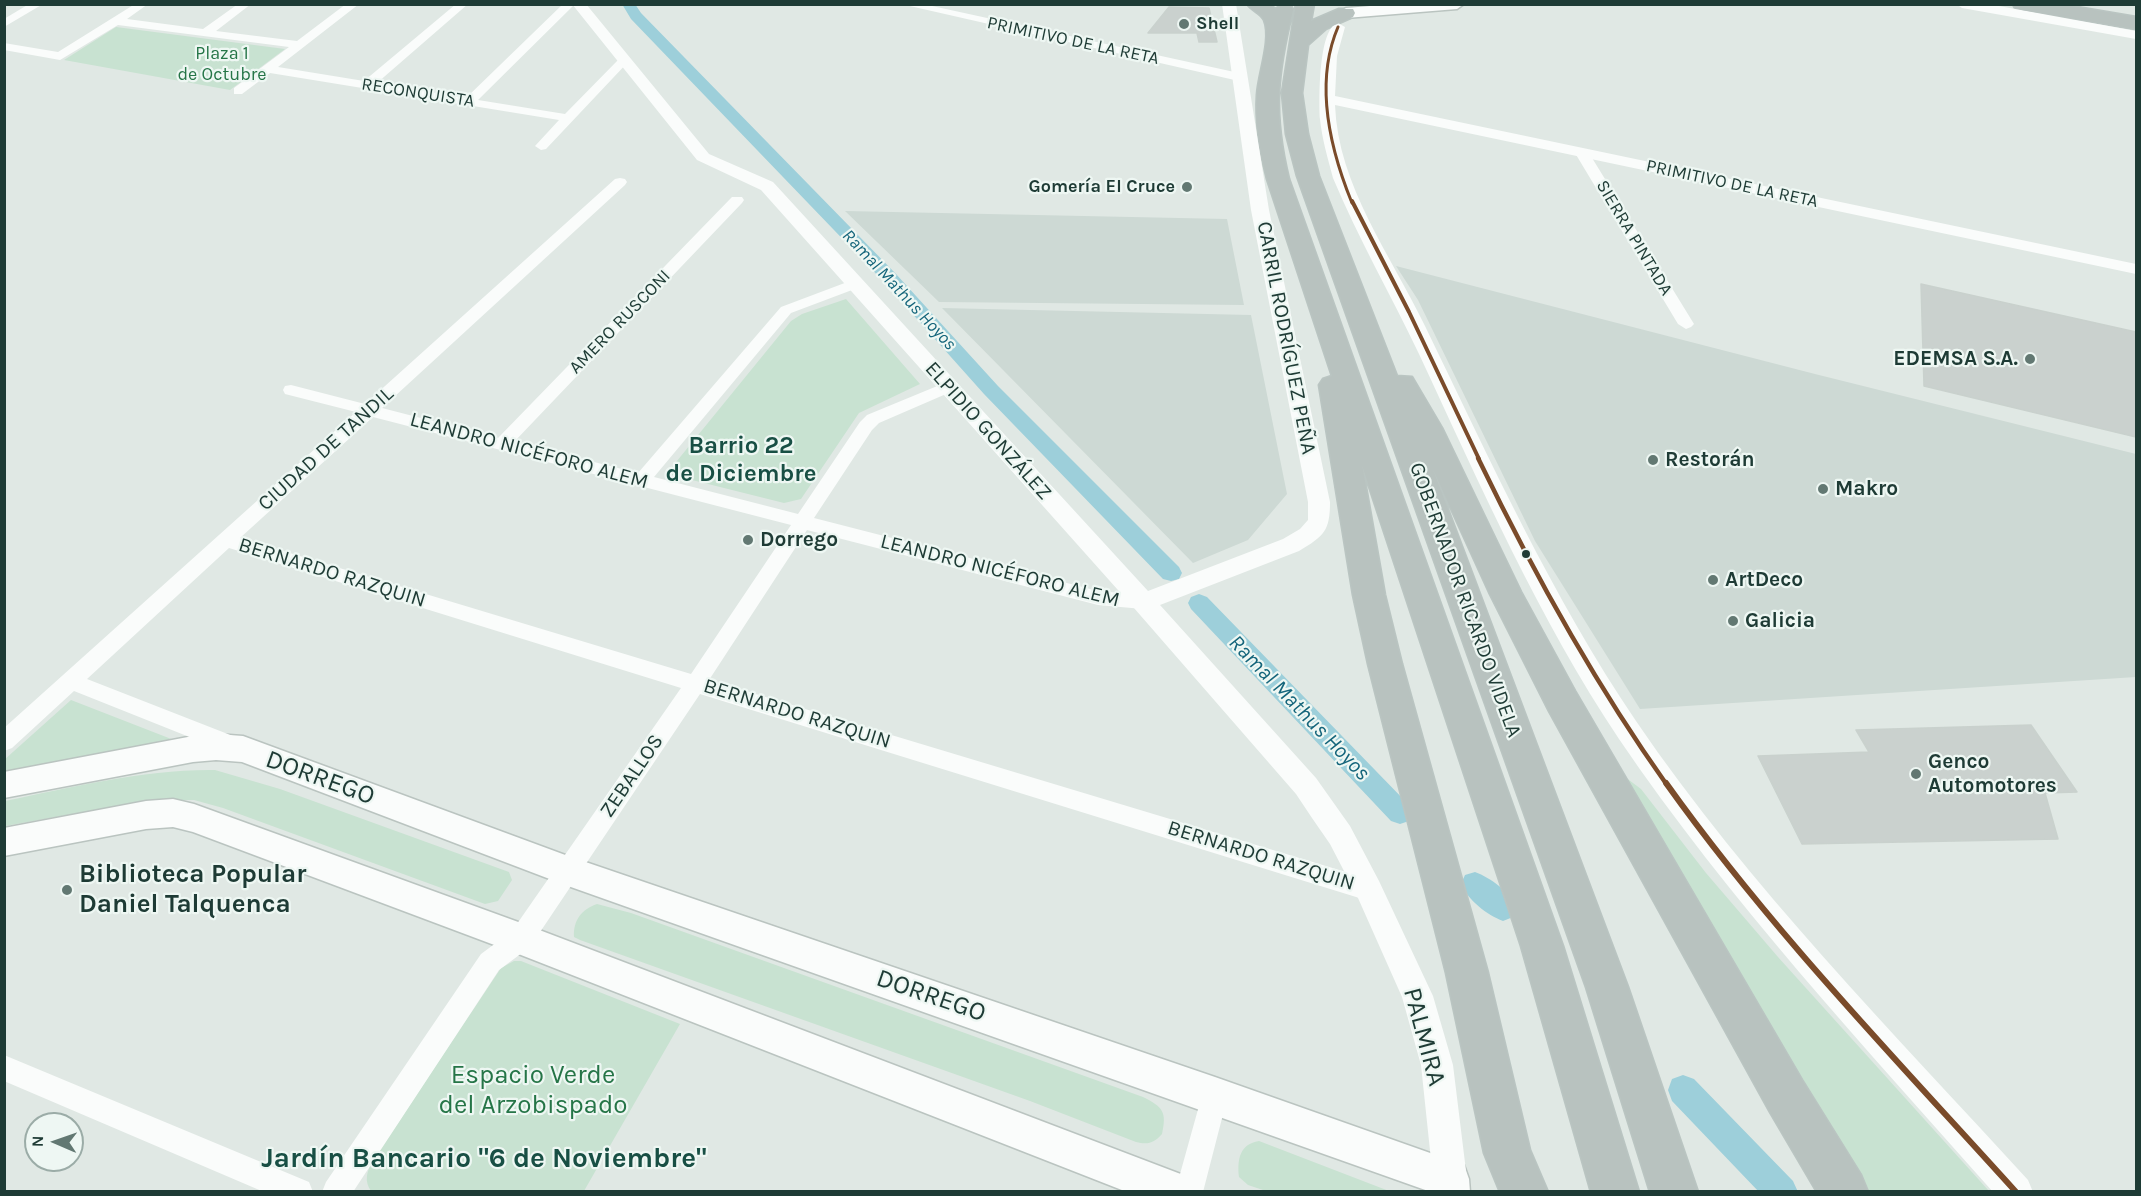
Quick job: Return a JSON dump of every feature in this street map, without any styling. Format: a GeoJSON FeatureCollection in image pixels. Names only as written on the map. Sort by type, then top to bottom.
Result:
{"type":"FeatureCollection","features":[{"type":"Feature","properties":{"kind":"highway"},"geometry":{"type":"LineString","coordinates":[[1256,4],[1268,11],[1275,20],[1286,43],[1326,19],[1342,20]]}},
{"type":"Feature","properties":{"kind":"highway","name":"GOBERNADOR RICARDO VIDELA"},"geometry":{"type":"LineString","coordinates":[[1286,4],[1286,43],[1292,93],[1299,144],[1308,176],[1607,987],[1674,1191]]}},
{"type":"Feature","properties":{"kind":"highway","name":"GOBERNADOR RICARDO VIDELA"},"geometry":{"type":"LineString","coordinates":[[1305,4],[1266,90],[1272,156],[1542,946],[1616,1191]]}},
{"type":"Feature","properties":{"kind":"highway"},"geometry":{"type":"LineString","coordinates":[[2022,4],[2136,23]]}},
{"type":"Feature","properties":{"kind":"highway"},"geometry":{"type":"LineString","coordinates":[[2091,4],[2136,12]]}},
{"type":"Feature","properties":{"kind":"highway"},"geometry":{"type":"LineString","coordinates":[[1355,299],[1428,428],[1505,592],[1567,711],[1786,1096],[1844,1191]]}},
{"type":"Feature","properties":{"kind":"highway"},"geometry":{"type":"LineString","coordinates":[[1320,300],[1369,595],[1399,722],[1467,973],[1514,1179]]}},
{"type":"Feature","properties":{"kind":"main road"},"geometry":{"type":"LineString","coordinates":[[1342,20],[1456,4]]}},
{"type":"Feature","properties":{"kind":"main road","name":"DORREGO"},"geometry":{"type":"LineString","coordinates":[[4,785],[192,749],[216,747],[243,749],[568,871],[1215,1095],[1450,1185]]}},
{"type":"Feature","properties":{"kind":"main road"},"geometry":{"type":"LineString","coordinates":[[4,842],[147,814],[184,815],[521,939],[1178,1191]]}},
{"type":"Feature","properties":{"kind":"street"},"geometry":{"type":"LineString","coordinates":[[4,24],[38,4]]}},
{"type":"Feature","properties":{"kind":"street"},"geometry":{"type":"LineString","coordinates":[[4,46],[60,56],[142,4]]}},
{"type":"Feature","properties":{"kind":"street"},"geometry":{"type":"LineString","coordinates":[[205,33],[246,4]]}},
{"type":"Feature","properties":{"kind":"street"},"geometry":{"type":"LineString","coordinates":[[238,91],[354,4]]}},
{"type":"Feature","properties":{"kind":"street"},"geometry":{"type":"LineString","coordinates":[[368,85],[463,4]]}},
{"type":"Feature","properties":{"kind":"street"},"geometry":{"type":"LineString","coordinates":[[469,101],[570,4]]}},
{"type":"Feature","properties":{"kind":"street","name":"ELPIDIO GONZÁLEZ"},"geometry":{"type":"LineString","coordinates":[[578,4],[703,157],[767,186],[1143,602],[1306,786],[1340,835],[1369,890]]}},
{"type":"Feature","properties":{"kind":"street","name":"PRIMITIVO DE LA RETA"},"geometry":{"type":"LineString","coordinates":[[906,4],[1239,77]]}},
{"type":"Feature","properties":{"kind":"street","name":"CARRIL RODRÍGUEZ PEÑA"},"geometry":{"type":"LineString","coordinates":[[1185,588],[1291,545],[1308,535],[1318,522],[1319,502],[1260,210],[1229,4]]}},
{"type":"Feature","properties":{"kind":"street"},"geometry":{"type":"LineString","coordinates":[[1962,4],[2136,35]]}},
{"type":"Feature","properties":{"kind":"street"},"geometry":{"type":"LineString","coordinates":[[1342,20],[1328,57],[1327,99],[1334,157],[1356,213],[1404,300],[1518,542],[1596,680],[1630,731],[1751,895],[2016,1191]]}},
{"type":"Feature","properties":{"kind":"street"},"geometry":{"type":"LineString","coordinates":[[116,21],[300,45]]}},
{"type":"Feature","properties":{"kind":"street"},"geometry":{"type":"LineString","coordinates":[[541,146],[623,61]]}},
{"type":"Feature","properties":{"kind":"street","name":"RECONQUISTA"},"geometry":{"type":"LineString","coordinates":[[268,69],[568,118]]}},
{"type":"Feature","properties":{"kind":"street","name":"PRIMITIVO DE LA RETA"},"geometry":{"type":"LineString","coordinates":[[1327,99],[2136,269]]}},
{"type":"Feature","properties":{"kind":"street","name":"SIERRA PINTADA"},"geometry":{"type":"LineString","coordinates":[[1582,153],[1686,324]]}},
{"type":"Feature","properties":{"kind":"street","name":"CIUDAD DE TANDIL"},"geometry":{"type":"LineString","coordinates":[[4,742],[621,182]]}},
{"type":"Feature","properties":{"kind":"street","name":"AMERO RUSCONI"},"geometry":{"type":"LineString","coordinates":[[502,444],[737,200]]}},
{"type":"Feature","properties":{"kind":"street"},"geometry":{"type":"LineString","coordinates":[[642,480],[786,310],[855,284]]}},
{"type":"Feature","properties":{"kind":"street","name":"ZEBALLOS"},"geometry":{"type":"LineString","coordinates":[[336,1191],[490,962],[521,939],[696,683],[866,426],[873,419],[947,387]]}},
{"type":"Feature","properties":{"kind":"street","name":"LEANDRO NICÉFORO ALEM"},"geometry":{"type":"LineString","coordinates":[[291,390],[1098,598],[1143,602],[1185,588]]}},
{"type":"Feature","properties":{"kind":"street","name":"BERNARDO RAZQUIN"},"geometry":{"type":"LineString","coordinates":[[224,540],[1369,890]]}},
{"type":"Feature","properties":{"kind":"street","name":"DORREGO"},"geometry":{"type":"LineString","coordinates":[[70,681],[243,749]]}},
{"type":"Feature","properties":{"kind":"street","name":"PALMIRA"},"geometry":{"type":"LineString","coordinates":[[1369,890],[1417,996],[1430,1038],[1437,1065],[1450,1185]]}},
{"type":"Feature","properties":{"kind":"street"},"geometry":{"type":"LineString","coordinates":[[4,1068],[299,1191]]}},
{"type":"Feature","properties":{"kind":"street"},"geometry":{"type":"LineString","coordinates":[[1189,1191],[1215,1095]]}},
{"type":"Feature","properties":{"kind":"shaded area"},"geometry":{"type":"Polygon","coordinates":[[[845,211],[1227,219],[1244,305],[939,302],[845,211]]]}},
{"type":"Feature","properties":{"kind":"shaded area","name":"Makro"},"geometry":{"type":"Polygon","coordinates":[[[1396,266],[2136,454],[2136,677],[1640,709],[1535,541],[1418,300],[1396,266]]]}},
{"type":"Feature","properties":{"kind":"shaded area"},"geometry":{"type":"Polygon","coordinates":[[[942,308],[1251,315],[1287,494],[1248,540],[1193,563],[942,308]]]}},
{"type":"Feature","properties":{"kind":"green space","name":"Plaza 1 de Octubre"},"geometry":{"type":"Polygon","coordinates":[[[116,27],[285,49],[230,90],[64,60],[116,27]]]}},
{"type":"Feature","properties":{"kind":"green space"},"geometry":{"type":"Polygon","coordinates":[[[846,299],[920,384],[859,413],[801,499],[784,503],[672,475],[670,471],[672,467],[791,321],[802,314],[846,299]]]}},
{"type":"Feature","properties":{"kind":"green space"},"geometry":{"type":"Polygon","coordinates":[[[71,700],[179,742],[5,776],[4,760],[71,700]]]}},
{"type":"Feature","properties":{"kind":"green space"},"geometry":{"type":"Polygon","coordinates":[[[1613,768],[1641,789],[1706,873],[1778,957],[1989,1191],[1868,1191],[1613,768]]]}},
{"type":"Feature","properties":{"kind":"green space"},"geometry":{"type":"Polygon","coordinates":[[[215,770],[280,789],[509,872],[512,880],[498,901],[485,904],[223,808],[194,800],[152,800],[5,826],[5,801],[162,772],[215,770]]]}},
{"type":"Feature","properties":{"kind":"green space"},"geometry":{"type":"Polygon","coordinates":[[[597,904],[631,913],[1143,1097],[1162,1111],[1164,1120],[1162,1134],[1150,1142],[1136,1142],[1030,1101],[574,937],[577,920],[587,909],[597,904]]]}},
{"type":"Feature","properties":{"kind":"green space","name":"Espacio Verde del Arzobispado"},"geometry":{"type":"Polygon","coordinates":[[[514,961],[521,961],[680,1024],[584,1191],[371,1191],[367,1174],[371,1163],[501,968],[514,961]]]}},
{"type":"Feature","properties":{"kind":"green space"},"geometry":{"type":"Polygon","coordinates":[[[1259,1141],[1389,1191],[1266,1191],[1248,1185],[1239,1177],[1239,1158],[1248,1145],[1259,1141]]]}},
{"type":"Feature","properties":{"kind":"building","name":"Shell"},"geometry":{"type":"Polygon","coordinates":[[[1169,7],[1209,8],[1217,42],[1199,42],[1197,33],[1148,33],[1169,7]]]}},
{"type":"Feature","properties":{"kind":"building","name":"EDEMSA S.A."},"geometry":{"type":"Polygon","coordinates":[[[1921,284],[2136,332],[2136,437],[1924,386],[1921,284]]]}},
{"type":"Feature","properties":{"kind":"building","name":"Genco Automotores"},"geometry":{"type":"Polygon","coordinates":[[[2031,725],[2077,792],[2045,793],[2058,839],[1802,844],[1758,756],[1869,752],[1856,730],[2031,725]]]}},
{"type":"Feature","properties":{"kind":"waterway","name":"Ramal Mathus Hoyos"},"geometry":{"type":"LineString","coordinates":[[628,4],[636,16],[890,278],[991,390],[1171,573]]}},
{"type":"Feature","properties":{"kind":"waterway","name":"Ramal Mathus Hoyos"},"geometry":{"type":"LineString","coordinates":[[1199,603],[1400,813]]}},
{"type":"Feature","properties":{"kind":"waterway","name":"Ramal Mathus Hoyos"},"geometry":{"type":"LineString","coordinates":[[1475,884],[1503,908]]}},
{"type":"Feature","properties":{"kind":"waterway","name":"Ramal Mathus Hoyos"},"geometry":{"type":"LineString","coordinates":[[1683,1090],[1782,1192]]}},
{"type":"Feature","properties":{"kind":"transit line"},"geometry":{"type":"LineString","coordinates":[[1338,27],[1331,49],[1327,87],[1328,120],[1333,150],[1342,178],[1353,205],[1409,312],[1511,525],[1566,629],[1628,730],[1718,851],[1814,967],[2016,1192]]}},
{"type":"Feature","properties":{"kind":"place","name":"Shell"},"geometry":{"type":"Point","coordinates":[1184,24]}},
{"type":"Feature","properties":{"kind":"place","name":"Gomería El Cruce"},"geometry":{"type":"Point","coordinates":[1187,187]}},
{"type":"Feature","properties":{"kind":"place","name":"EDEMSA S.A."},"geometry":{"type":"Point","coordinates":[2030,359]}},
{"type":"Feature","properties":{"kind":"place","name":"Restorán"},"geometry":{"type":"Point","coordinates":[1653,460]}},
{"type":"Feature","properties":{"kind":"place","name":"Makro"},"geometry":{"type":"Point","coordinates":[1823,489]}},
{"type":"Feature","properties":{"kind":"place","name":"Dorrego"},"geometry":{"type":"Point","coordinates":[748,540]}},
{"type":"Feature","properties":{"kind":"place","name":"ArtDeco"},"geometry":{"type":"Point","coordinates":[1713,580]}},
{"type":"Feature","properties":{"kind":"place","name":"Galicia"},"geometry":{"type":"Point","coordinates":[1733,621]}},
{"type":"Feature","properties":{"kind":"place","name":"Genco Automotores"},"geometry":{"type":"Point","coordinates":[1916,774]}},
{"type":"Feature","properties":{"kind":"place","name":"Biblioteca Popular Daniel Talquenca"},"geometry":{"type":"Point","coordinates":[67,890]}},
{"type":"Feature","properties":{"kind":"district","name":"Barrio 22 de Diciembre"},"geometry":{"type":"Point","coordinates":[741,460]}},
{"type":"Feature","properties":{"kind":"district","name":"Jardín Bancario \"6 de Noviembre\""},"geometry":{"type":"Point","coordinates":[484,1159]}}]}
